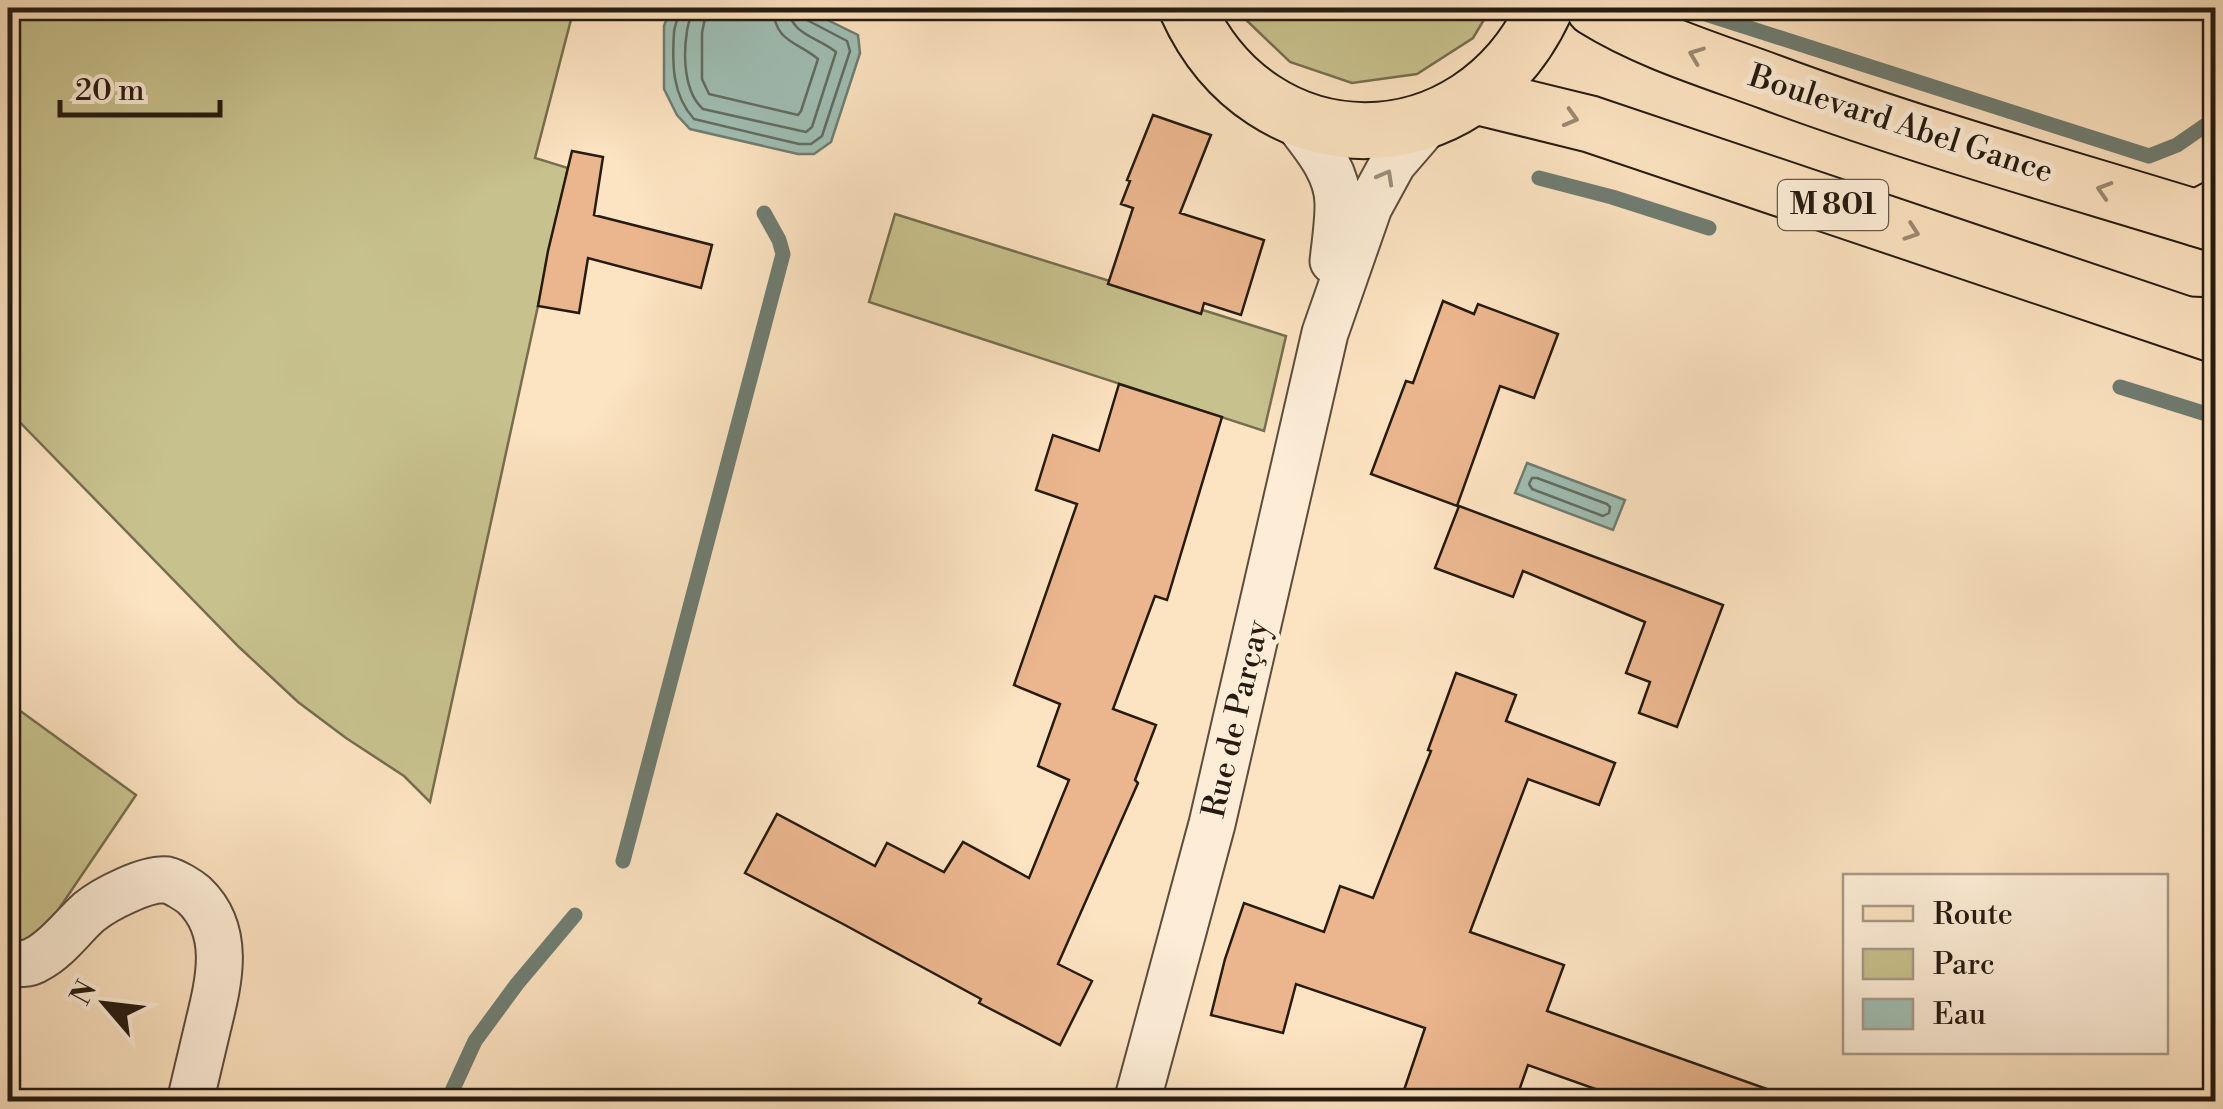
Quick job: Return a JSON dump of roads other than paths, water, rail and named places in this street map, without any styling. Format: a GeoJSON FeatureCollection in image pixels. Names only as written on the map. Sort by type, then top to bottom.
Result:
{"type":"FeatureCollection","features":[{"type":"Feature","properties":{"kind":"main road","name":"M 801"},"geometry":{"type":"LineString","coordinates":[[1187,8],[1219,62],[1240,84],[1292,116],[1326,126],[1361,130],[1397,128],[1453,108],[1590,124],[2206,329]]}},
{"type":"Feature","properties":{"kind":"main road"},"geometry":{"type":"LineString","coordinates":[[1453,108],[1499,77],[1519,54],[1546,8]]}},
{"type":"Feature","properties":{"kind":"main road","name":"Boulevard Abel Gance"},"geometry":{"type":"LineString","coordinates":[[1594,8],[1685,51],[1854,113],[2209,217]]}},
{"type":"Feature","properties":{"kind":"street","name":"Rue de Parçay"},"geometry":{"type":"LineString","coordinates":[[1136,1102],[1212,824],[1325,333],[1369,207],[1394,163],[1453,108]]}},
{"type":"Feature","properties":{"kind":"street","name":"Rue de Parçay"},"geometry":{"type":"LineString","coordinates":[[1292,116],[1332,173],[1339,203],[1325,333]]}},
{"type":"Feature","properties":{"kind":"street"},"geometry":{"type":"LineString","coordinates":[[8,962],[36,960],[116,894],[167,880],[190,892],[208,911],[220,945],[220,976],[190,1102]]}},
{"type":"Feature","properties":{"kind":"water"},"geometry":{"type":"Polygon","coordinates":[[[803,8],[858,35],[860,53],[831,142],[814,154],[798,154],[690,129],[677,115],[664,89],[664,26],[670,10],[803,8]]]}},
{"type":"Feature","properties":{"kind":"water"},"geometry":{"type":"Polygon","coordinates":[[[1527,463],[1625,500],[1613,530],[1515,493],[1527,463]]]}},
{"type":"Feature","properties":{"kind":"waterway"},"geometry":{"type":"LineString","coordinates":[[1687,8],[2149,156],[2177,145],[2216,118]]}},
{"type":"Feature","properties":{"kind":"waterway"},"geometry":{"type":"LineString","coordinates":[[1539,178],[1709,228]]}},
{"type":"Feature","properties":{"kind":"waterway"},"geometry":{"type":"LineString","coordinates":[[623,861],[783,254],[764,213]]}},
{"type":"Feature","properties":{"kind":"waterway"},"geometry":{"type":"LineString","coordinates":[[2120,387],[2216,417]]}},
{"type":"Feature","properties":{"kind":"waterway"},"geometry":{"type":"LineString","coordinates":[[447,1102],[475,1041],[575,915]]}}]}
